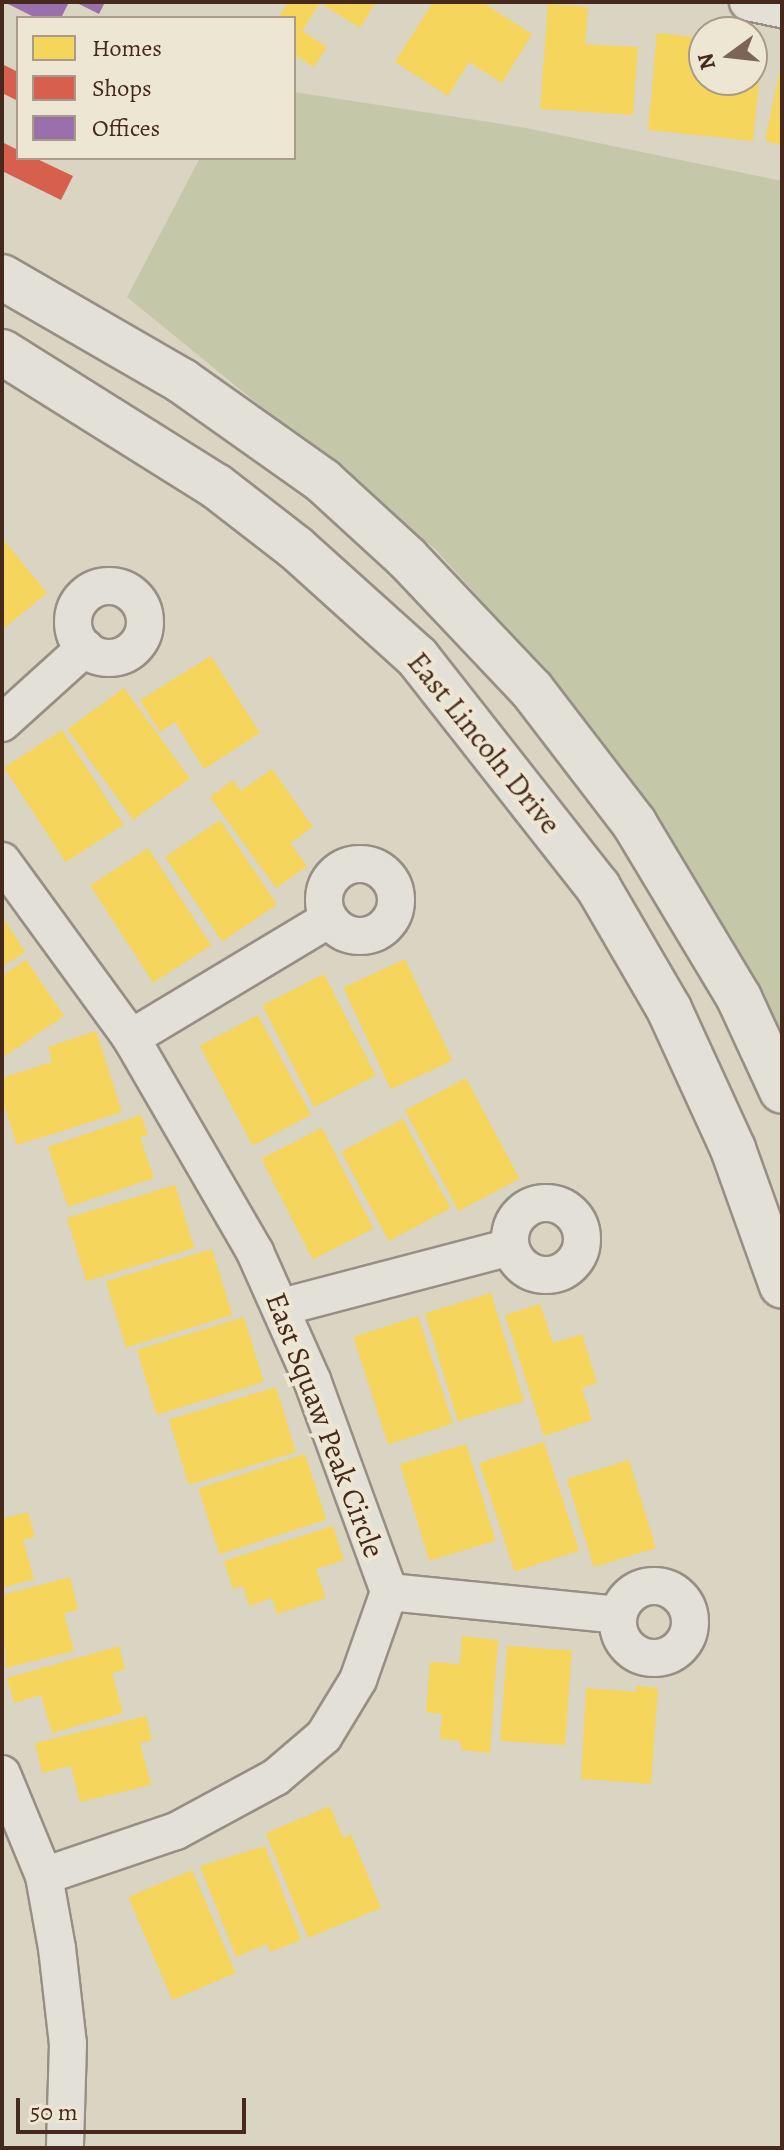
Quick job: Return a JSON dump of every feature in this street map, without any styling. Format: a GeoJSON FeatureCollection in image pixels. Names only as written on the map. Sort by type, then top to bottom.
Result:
{"type":"FeatureCollection","features":[{"type":"Feature","properties":{"kind":"main road","name":"East Lincoln Drive"},"geometry":{"type":"LineString","coordinates":[[2,277],[195,390],[323,481],[407,558],[532,690],[634,823],[739,998],[782,1091]]}},
{"type":"Feature","properties":{"kind":"main road","name":"East Lincoln Drive"},"geometry":{"type":"LineString","coordinates":[[2,352],[216,486],[296,548],[427,668],[598,887],[661,995],[733,1149],[782,1286]]}},
{"type":"Feature","properties":{"kind":"street"},"geometry":{"type":"LineString","coordinates":[[2,723],[85,648]]}},
{"type":"Feature","properties":{"kind":"street","name":"East Squaw Peak Circle"},"geometry":{"type":"LineString","coordinates":[[2,861],[131,1038],[282,1307],[389,1592],[358,1680],[338,1714],[324,1736],[276,1777],[176,1831],[44,1876]]}},
{"type":"Feature","properties":{"kind":"street"},"geometry":{"type":"LineString","coordinates":[[131,1038],[329,919]]}},
{"type":"Feature","properties":{"kind":"street"},"geometry":{"type":"LineString","coordinates":[[282,1307],[510,1247]]}},
{"type":"Feature","properties":{"kind":"street"},"geometry":{"type":"LineString","coordinates":[[389,1592],[618,1615]]}},
{"type":"Feature","properties":{"kind":"street"},"geometry":{"type":"LineString","coordinates":[[2,1774],[44,1876],[68,2044],[65,2148]]}},
{"type":"Feature","properties":{"kind":"green space"},"geometry":{"type":"Polygon","coordinates":[[[296,92],[521,127],[782,181],[782,1035],[666,828],[545,672],[435,549],[127,297],[199,160],[296,160],[296,92]]]}},
{"type":"Feature","properties":{"kind":"building: Homes"},"geometry":{"type":"Polygon","coordinates":[[[288,2],[376,2],[360,28],[320,3],[302,31],[327,47],[314,67],[296,56],[296,16],[279,16],[288,2]]]}},
{"type":"Feature","properties":{"kind":"building: Homes"},"geometry":{"type":"Polygon","coordinates":[[[433,2],[482,2],[532,34],[502,83],[469,62],[448,96],[395,62],[433,2]]]}},
{"type":"Feature","properties":{"kind":"building: Homes"},"geometry":{"type":"Polygon","coordinates":[[[548,4],[588,7],[585,44],[638,47],[633,115],[540,109],[548,4]]]}},
{"type":"Feature","properties":{"kind":"building: Homes"},"geometry":{"type":"Polygon","coordinates":[[[657,33],[688,36],[688,96],[758,96],[753,141],[648,130],[657,33]]]}},
{"type":"Feature","properties":{"kind":"building: Homes"},"geometry":{"type":"Polygon","coordinates":[[[782,66],[782,145],[765,141],[782,66]]]}},
{"type":"Feature","properties":{"kind":"building: Homes"},"geometry":{"type":"Polygon","coordinates":[[[2,538],[47,593],[2,630],[2,538]]]}},
{"type":"Feature","properties":{"kind":"building: Homes"},"geometry":{"type":"Polygon","coordinates":[[[211,656],[260,733],[204,769],[175,722],[160,732],[140,700],[211,656]]]}},
{"type":"Feature","properties":{"kind":"building: Homes"},"geometry":{"type":"Polygon","coordinates":[[[124,688],[190,779],[133,820],[67,729],[124,688]]]}},
{"type":"Feature","properties":{"kind":"building: Homes"},"geometry":{"type":"Polygon","coordinates":[[[62,730],[124,825],[66,862],[4,768],[62,730]]]}},
{"type":"Feature","properties":{"kind":"building: Homes"},"geometry":{"type":"Polygon","coordinates":[[[272,769],[313,827],[290,843],[307,866],[276,888],[210,797],[233,780],[241,791],[272,769]]]}},
{"type":"Feature","properties":{"kind":"building: Homes"},"geometry":{"type":"Polygon","coordinates":[[[220,820],[277,905],[222,941],[165,857],[220,820]]]}},
{"type":"Feature","properties":{"kind":"building: Homes"},"geometry":{"type":"Polygon","coordinates":[[[148,848],[211,945],[153,983],[90,886],[148,848]]]}},
{"type":"Feature","properties":{"kind":"building: Homes"},"geometry":{"type":"Polygon","coordinates":[[[2,916],[25,952],[2,967],[2,916]]]}},
{"type":"Feature","properties":{"kind":"building: Homes"},"geometry":{"type":"Polygon","coordinates":[[[405,959],[452,1061],[391,1089],[343,988],[405,959]]]}},
{"type":"Feature","properties":{"kind":"building: Homes"},"geometry":{"type":"Polygon","coordinates":[[[26,960],[64,1016],[2,1058],[2,976],[26,960]]]}},
{"type":"Feature","properties":{"kind":"building: Homes"},"geometry":{"type":"Polygon","coordinates":[[[324,974],[376,1076],[314,1107],[263,1005],[324,974]]]}},
{"type":"Feature","properties":{"kind":"building: Homes"},"geometry":{"type":"Polygon","coordinates":[[[258,1015],[311,1115],[253,1146],[200,1046],[258,1015]]]}},
{"type":"Feature","properties":{"kind":"building: Homes"},"geometry":{"type":"Polygon","coordinates":[[[96,1031],[122,1112],[17,1145],[2,1099],[2,1078],[52,1062],[48,1047],[96,1031]]]}},
{"type":"Feature","properties":{"kind":"building: Homes"},"geometry":{"type":"Polygon","coordinates":[[[466,1078],[520,1179],[459,1211],[405,1110],[466,1078]]]}},
{"type":"Feature","properties":{"kind":"building: Homes"},"geometry":{"type":"Polygon","coordinates":[[[141,1115],[148,1135],[140,1137],[154,1178],[68,1207],[48,1147],[141,1115]]]}},
{"type":"Feature","properties":{"kind":"building: Homes"},"geometry":{"type":"Polygon","coordinates":[[[403,1119],[450,1208],[389,1241],[341,1152],[403,1119]]]}},
{"type":"Feature","properties":{"kind":"building: Homes"},"geometry":{"type":"Polygon","coordinates":[[[322,1128],[373,1229],[313,1260],[261,1159],[322,1128]]]}},
{"type":"Feature","properties":{"kind":"building: Homes"},"geometry":{"type":"Polygon","coordinates":[[[175,1185],[194,1248],[86,1281],[67,1218],[175,1185]]]}},
{"type":"Feature","properties":{"kind":"building: Homes"},"geometry":{"type":"Polygon","coordinates":[[[212,1249],[232,1315],[126,1347],[106,1281],[212,1249]]]}},
{"type":"Feature","properties":{"kind":"building: Homes"},"geometry":{"type":"Polygon","coordinates":[[[491,1293],[524,1401],[458,1421],[425,1313],[491,1293]]]}},
{"type":"Feature","properties":{"kind":"building: Homes"},"geometry":{"type":"Polygon","coordinates":[[[540,1304],[553,1343],[582,1334],[597,1383],[582,1388],[592,1420],[544,1436],[505,1315],[540,1304]]]}},
{"type":"Feature","properties":{"kind":"building: Homes"},"geometry":{"type":"Polygon","coordinates":[[[418,1316],[453,1423],[388,1444],[353,1337],[418,1316]]]}},
{"type":"Feature","properties":{"kind":"building: Homes"},"geometry":{"type":"Polygon","coordinates":[[[244,1317],[264,1382],[157,1415],[137,1350],[244,1317]]]}},
{"type":"Feature","properties":{"kind":"building: Homes"},"geometry":{"type":"Polygon","coordinates":[[[276,1387],[296,1452],[189,1485],[169,1420],[276,1387]]]}},
{"type":"Feature","properties":{"kind":"building: Homes"},"geometry":{"type":"Polygon","coordinates":[[[544,1442],[579,1550],[515,1571],[479,1463],[544,1442]]]}},
{"type":"Feature","properties":{"kind":"building: Homes"},"geometry":{"type":"Polygon","coordinates":[[[466,1444],[496,1541],[430,1561],[400,1464],[466,1444]]]}},
{"type":"Feature","properties":{"kind":"building: Homes"},"geometry":{"type":"Polygon","coordinates":[[[305,1454],[326,1520],[220,1554],[198,1489],[305,1454]]]}},
{"type":"Feature","properties":{"kind":"building: Homes"},"geometry":{"type":"Polygon","coordinates":[[[629,1460],[656,1548],[594,1567],[567,1479],[629,1460]]]}},
{"type":"Feature","properties":{"kind":"building: Homes"},"geometry":{"type":"Polygon","coordinates":[[[28,1512],[35,1537],[23,1540],[34,1579],[2,1588],[2,1519],[28,1512]]]}},
{"type":"Feature","properties":{"kind":"building: Homes"},"geometry":{"type":"Polygon","coordinates":[[[333,1526],[344,1560],[316,1569],[326,1598],[277,1614],[272,1598],[249,1606],[243,1586],[233,1589],[224,1561],[333,1526]]]}},
{"type":"Feature","properties":{"kind":"building: Homes"},"geometry":{"type":"Polygon","coordinates":[[[70,1577],[78,1610],[64,1613],[74,1651],[6,1668],[2,1595],[70,1577]]]}},
{"type":"Feature","properties":{"kind":"building: Homes"},"geometry":{"type":"Polygon","coordinates":[[[462,1636],[498,1640],[490,1753],[461,1750],[461,1741],[440,1739],[442,1714],[426,1712],[430,1662],[460,1664],[462,1636]]]}},
{"type":"Feature","properties":{"kind":"building: Homes"},"geometry":{"type":"Polygon","coordinates":[[[119,1646],[125,1669],[112,1673],[123,1713],[52,1733],[41,1695],[14,1703],[7,1678],[119,1646]]]}},
{"type":"Feature","properties":{"kind":"building: Homes"},"geometry":{"type":"Polygon","coordinates":[[[507,1646],[572,1651],[565,1745],[500,1741],[507,1646]]]}},
{"type":"Feature","properties":{"kind":"building: Homes"},"geometry":{"type":"Polygon","coordinates":[[[636,1686],[658,1688],[651,1784],[581,1779],[586,1688],[636,1692],[636,1686]]]}},
{"type":"Feature","properties":{"kind":"building: Homes"},"geometry":{"type":"Polygon","coordinates":[[[146,1716],[152,1740],[140,1743],[151,1785],[80,1802],[71,1766],[42,1773],[35,1743],[146,1716]]]}},
{"type":"Feature","properties":{"kind":"building: Homes"},"geometry":{"type":"Polygon","coordinates":[[[330,1806],[343,1838],[351,1834],[381,1908],[308,1938],[266,1833],[330,1806]]]}},
{"type":"Feature","properties":{"kind":"building: Homes"},"geometry":{"type":"Polygon","coordinates":[[[265,1846],[301,1940],[270,1952],[267,1944],[236,1957],[200,1866],[265,1846]]]}},
{"type":"Feature","properties":{"kind":"building: Homes"},"geometry":{"type":"Polygon","coordinates":[[[192,1870],[236,1973],[172,2000],[128,1897],[192,1870]]]}},
{"type":"Feature","properties":{"kind":"building: Shops"},"geometry":{"type":"Polygon","coordinates":[[[2,64],[16,71],[16,100],[2,93],[2,64]]]}},
{"type":"Feature","properties":{"kind":"building: Shops"},"geometry":{"type":"Polygon","coordinates":[[[2,142],[16,149],[16,160],[39,160],[73,176],[61,200],[2,171],[2,142]]]}},
{"type":"Feature","properties":{"kind":"building: Offices"},"geometry":{"type":"Polygon","coordinates":[[[4,2],[69,2],[62,16],[32,16],[4,2]]]}},
{"type":"Feature","properties":{"kind":"building: Offices"},"geometry":{"type":"Polygon","coordinates":[[[75,2],[101,2],[104,4],[99,14],[75,2]]]}}]}
